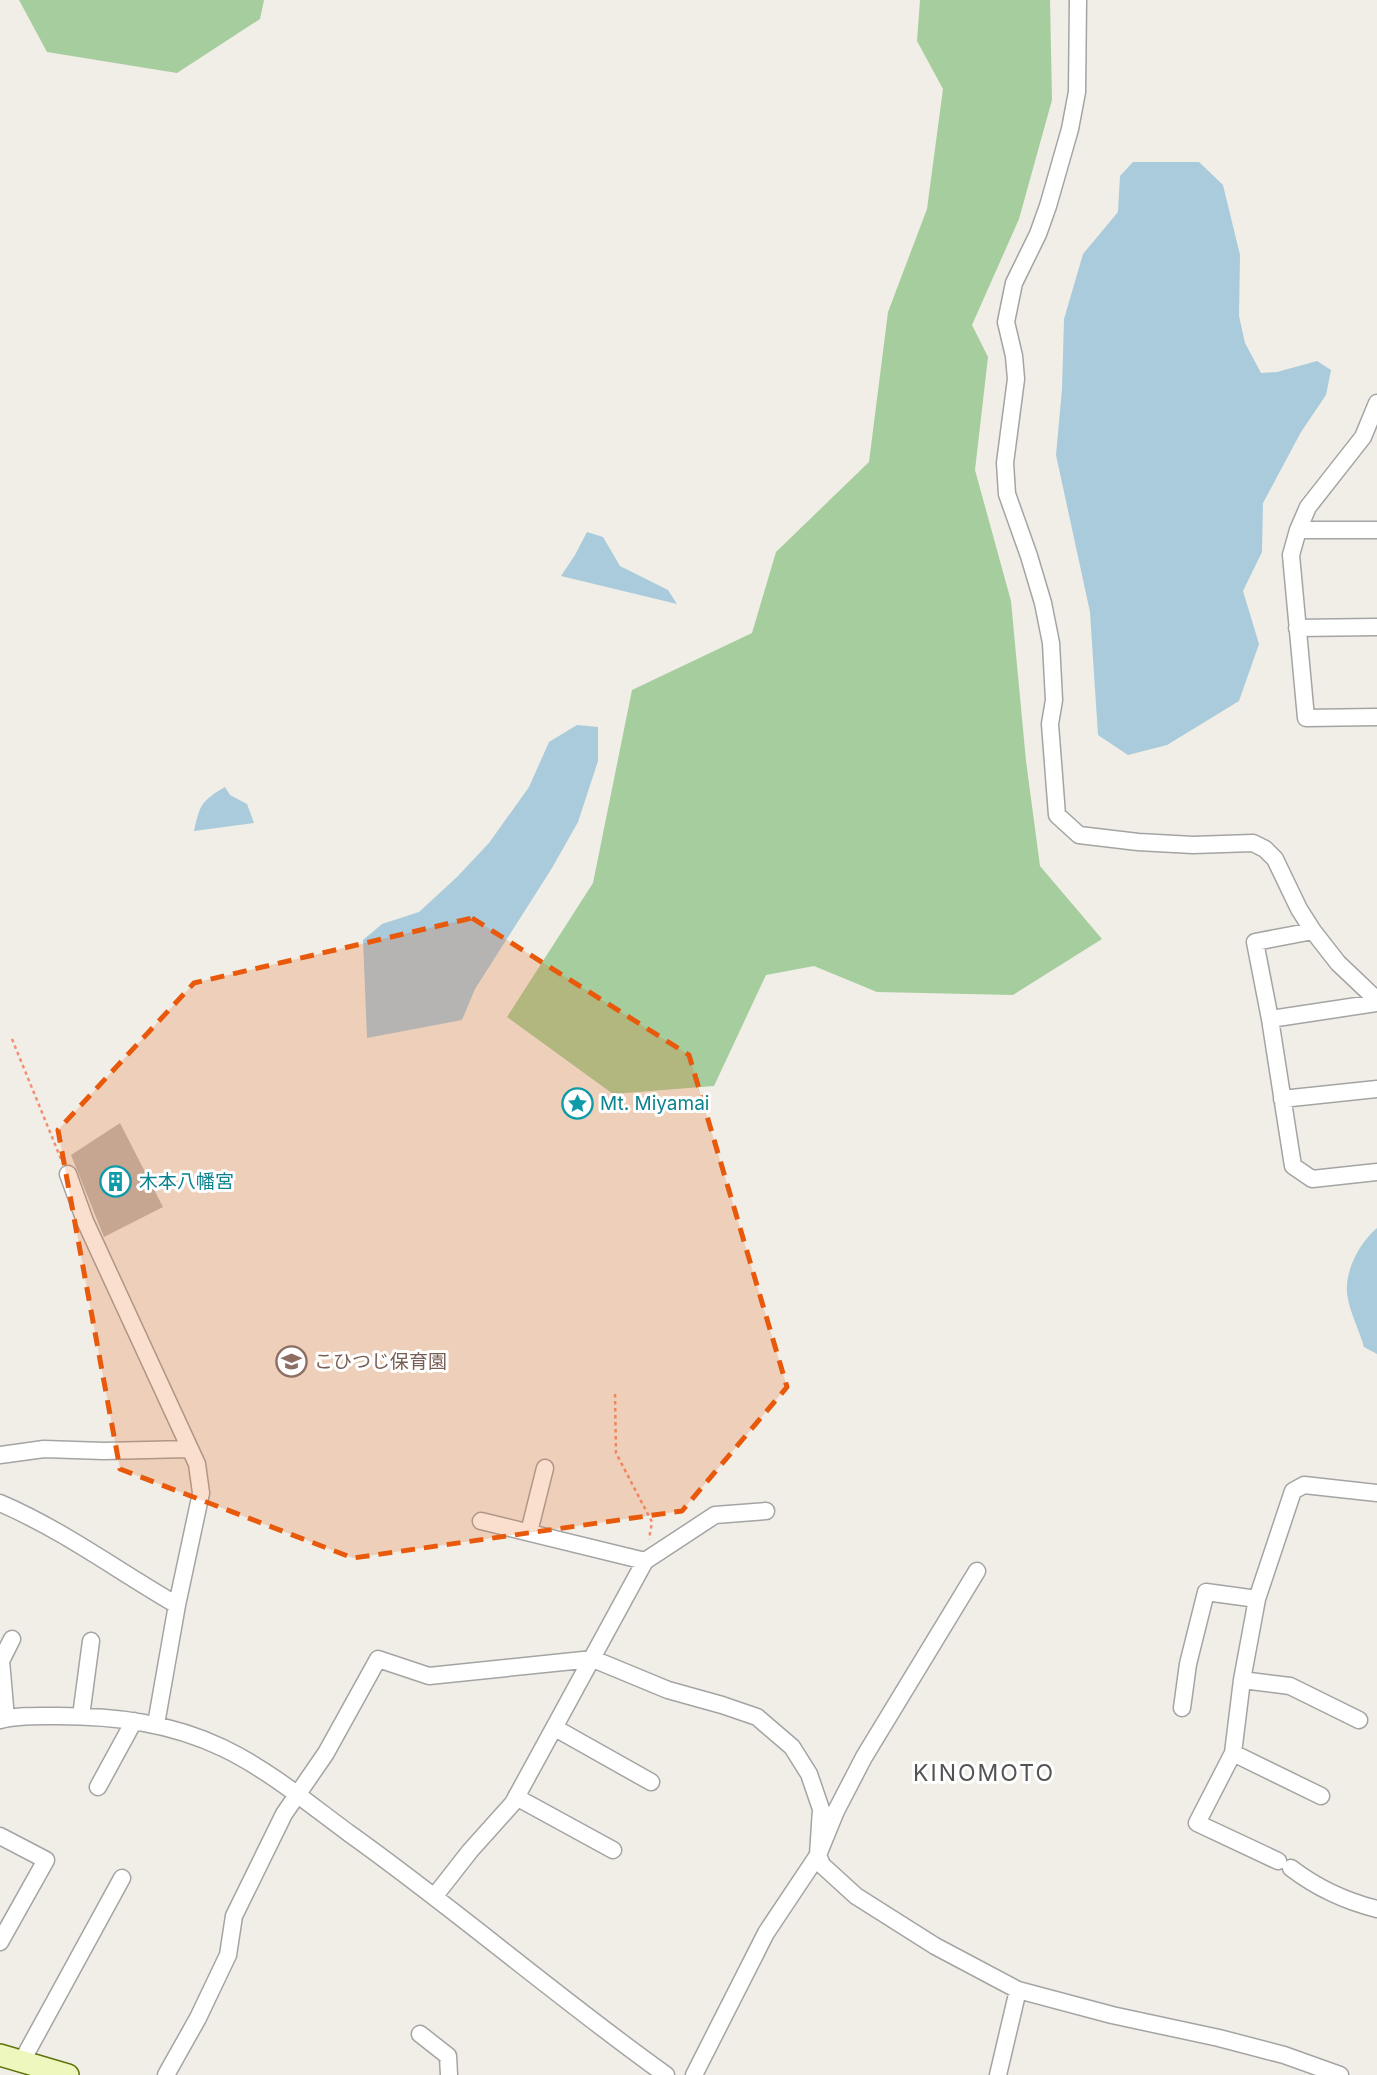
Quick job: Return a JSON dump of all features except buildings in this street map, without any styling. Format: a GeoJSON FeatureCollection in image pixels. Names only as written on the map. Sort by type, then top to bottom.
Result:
{"type":"FeatureCollection","features":[{"type":"Feature","properties":{"kind":"main road"},"geometry":{"type":"LineString","coordinates":[[0,2055],[68,2075]]}},
{"type":"Feature","properties":{"kind":"street"},"geometry":{"type":"LineString","coordinates":[[1078,0],[1077,92],[1070,129],[1038,234],[1014,283],[1006,322],[1016,379],[1005,463],[1007,494],[1043,603],[1051,643],[1054,701],[1049,724],[1056,816],[1079,835],[1193,845],[1253,843],[1275,859],[1299,909],[1314,931],[1338,963],[1377,1002]]}},
{"type":"Feature","properties":{"kind":"street"},"geometry":{"type":"LineString","coordinates":[[1377,403],[1370,437],[1308,507],[1297,530],[1291,555],[1306,718],[1377,717]]}},
{"type":"Feature","properties":{"kind":"street"},"geometry":{"type":"LineString","coordinates":[[1297,530],[1377,530]]}},
{"type":"Feature","properties":{"kind":"street"},"geometry":{"type":"LineString","coordinates":[[1297,628],[1377,627]]}},
{"type":"Feature","properties":{"kind":"street"},"geometry":{"type":"LineString","coordinates":[[1314,931],[1255,942],[1293,1167],[1312,1179],[1377,1172]]}},
{"type":"Feature","properties":{"kind":"street"},"geometry":{"type":"LineString","coordinates":[[1270,1019],[1377,1002]]}},
{"type":"Feature","properties":{"kind":"street"},"geometry":{"type":"LineString","coordinates":[[1282,1099],[1377,1089]]}},
{"type":"Feature","properties":{"kind":"street"},"geometry":{"type":"LineString","coordinates":[[68,1174],[85,1221],[197,1464],[201,1493],[177,1605],[156,1724]]}},
{"type":"Feature","properties":{"kind":"street"},"geometry":{"type":"LineString","coordinates":[[0,1455],[44,1449],[189,1449]]}},
{"type":"Feature","properties":{"kind":"street"},"geometry":{"type":"LineString","coordinates":[[529,1532],[545,1468]]}},
{"type":"Feature","properties":{"kind":"street"},"geometry":{"type":"LineString","coordinates":[[1377,1493],[1304,1485],[1293,1491],[1256,1599],[1233,1753],[1197,1822],[1284,1864],[1310,1883],[1351,1902],[1377,1909]]}},
{"type":"Feature","properties":{"kind":"street"},"geometry":{"type":"LineString","coordinates":[[0,1503],[46,1525],[177,1605]]}},
{"type":"Feature","properties":{"kind":"street"},"geometry":{"type":"LineString","coordinates":[[434,1897],[516,1797],[645,1560],[715,1515],[766,1511]]}},
{"type":"Feature","properties":{"kind":"street"},"geometry":{"type":"LineString","coordinates":[[481,1521],[645,1560]]}},
{"type":"Feature","properties":{"kind":"street"},"geometry":{"type":"LineString","coordinates":[[694,2075],[766,1933],[818,1855],[836,1811],[864,1757],[977,1571]]}},
{"type":"Feature","properties":{"kind":"street"},"geometry":{"type":"LineString","coordinates":[[1182,1708],[1188,1664],[1206,1592],[1256,1599]]}},
{"type":"Feature","properties":{"kind":"street"},"geometry":{"type":"LineString","coordinates":[[12,1639],[1,1661],[3,1719],[81,1716],[156,1724],[222,1748],[254,1765],[434,1897],[666,2075]]}},
{"type":"Feature","properties":{"kind":"street"},"geometry":{"type":"LineString","coordinates":[[81,1716],[91,1642]]}},
{"type":"Feature","properties":{"kind":"street"},"geometry":{"type":"LineString","coordinates":[[166,2075],[198,2018],[228,1955],[234,1916],[284,1814],[326,1753],[378,1659],[429,1676],[593,1659],[668,1690],[757,1717],[792,1747],[810,1774],[821,1809],[818,1855],[822,1865],[856,1896],[934,1946],[1018,1990],[1284,2055],[1340,2075]]}},
{"type":"Feature","properties":{"kind":"street"},"geometry":{"type":"LineString","coordinates":[[1242,1680],[1290,1686],[1359,1720]]}},
{"type":"Feature","properties":{"kind":"street"},"geometry":{"type":"LineString","coordinates":[[98,1787],[134,1721]]}},
{"type":"Feature","properties":{"kind":"street"},"geometry":{"type":"LineString","coordinates":[[555,1728],[652,1782]]}},
{"type":"Feature","properties":{"kind":"street"},"geometry":{"type":"LineString","coordinates":[[1233,1753],[1321,1796]]}},
{"type":"Feature","properties":{"kind":"street"},"geometry":{"type":"LineString","coordinates":[[516,1797],[613,1850]]}},
{"type":"Feature","properties":{"kind":"street"},"geometry":{"type":"LineString","coordinates":[[0,1836],[46,1860],[0,1942]]}},
{"type":"Feature","properties":{"kind":"street"},"geometry":{"type":"LineString","coordinates":[[22,2062],[122,1878]]}},
{"type":"Feature","properties":{"kind":"street"},"geometry":{"type":"LineString","coordinates":[[999,2075],[1018,1990]]}},
{"type":"Feature","properties":{"kind":"street"},"geometry":{"type":"LineString","coordinates":[[420,2034],[448,2056],[449,2075]]}},
{"type":"Feature","properties":{"kind":"path"},"geometry":{"type":"LineString","coordinates":[[12,1039],[68,1174]]}},
{"type":"Feature","properties":{"kind":"path"},"geometry":{"type":"LineString","coordinates":[[615,1394],[616,1453],[652,1522],[645,1560]]}},
{"type":"Feature","properties":{"kind":"highlighted area"},"geometry":{"type":"Polygon","coordinates":[[[472,918],[689,1055],[787,1387],[682,1511],[353,1558],[120,1469],[58,1130],[194,983],[472,918]]]}},
{"type":"Feature","properties":{"kind":"green space"},"geometry":{"type":"Polygon","coordinates":[[[19,0],[264,0],[260,19],[177,73],[47,52],[19,0]]]}},
{"type":"Feature","properties":{"kind":"green space"},"geometry":{"type":"Polygon","coordinates":[[[920,0],[1050,0],[1052,100],[1019,219],[972,325],[988,357],[975,470],[1011,601],[1026,761],[1040,866],[1102,939],[1013,995],[877,992],[814,966],[766,975],[714,1086],[613,1094],[507,1017],[593,883],[632,690],[752,633],[776,552],[869,462],[888,312],[927,209],[943,89],[917,41],[920,0]]]}},
{"type":"Feature","properties":{"kind":"water"},"geometry":{"type":"Polygon","coordinates":[[[1133,162],[1199,162],[1223,185],[1240,255],[1239,316],[1245,343],[1261,373],[1277,372],[1317,361],[1331,370],[1326,395],[1301,432],[1263,503],[1262,552],[1243,591],[1259,644],[1239,701],[1167,745],[1128,755],[1098,735],[1090,612],[1056,455],[1062,389],[1064,319],[1083,254],[1118,212],[1120,176],[1133,162]]]}},
{"type":"Feature","properties":{"kind":"water"},"geometry":{"type":"Polygon","coordinates":[[[587,532],[603,537],[620,566],[668,590],[677,604],[561,576],[587,532]]]}},
{"type":"Feature","properties":{"kind":"water"},"geometry":{"type":"Polygon","coordinates":[[[577,725],[598,727],[598,761],[578,822],[475,989],[462,1020],[367,1038],[363,940],[382,924],[419,912],[457,877],[489,843],[529,787],[549,742],[577,725]]]}},
{"type":"Feature","properties":{"kind":"water"},"geometry":{"type":"Polygon","coordinates":[[[225,787],[230,795],[247,804],[254,823],[194,831],[203,804],[225,787]]]}},
{"type":"Feature","properties":{"kind":"water"},"geometry":{"type":"Polygon","coordinates":[[[1377,1228],[1377,1354],[1364,1347],[1350,1306],[1347,1284],[1355,1257],[1377,1228]]]}},
{"type":"Feature","properties":{"kind":"place","name":"Mt. Miyamai"},"geometry":{"type":"Point","coordinates":[577,1103]}},
{"type":"Feature","properties":{"kind":"place","name":"木本八幡宮"},"geometry":{"type":"Point","coordinates":[116,1181]}},
{"type":"Feature","properties":{"kind":"place","name":"こひつじ保育園"},"geometry":{"type":"Point","coordinates":[291,1361]}},
{"type":"Feature","properties":{"kind":"district","name":"KINOMOTO"},"geometry":{"type":"Point","coordinates":[984,1773]}}]}
